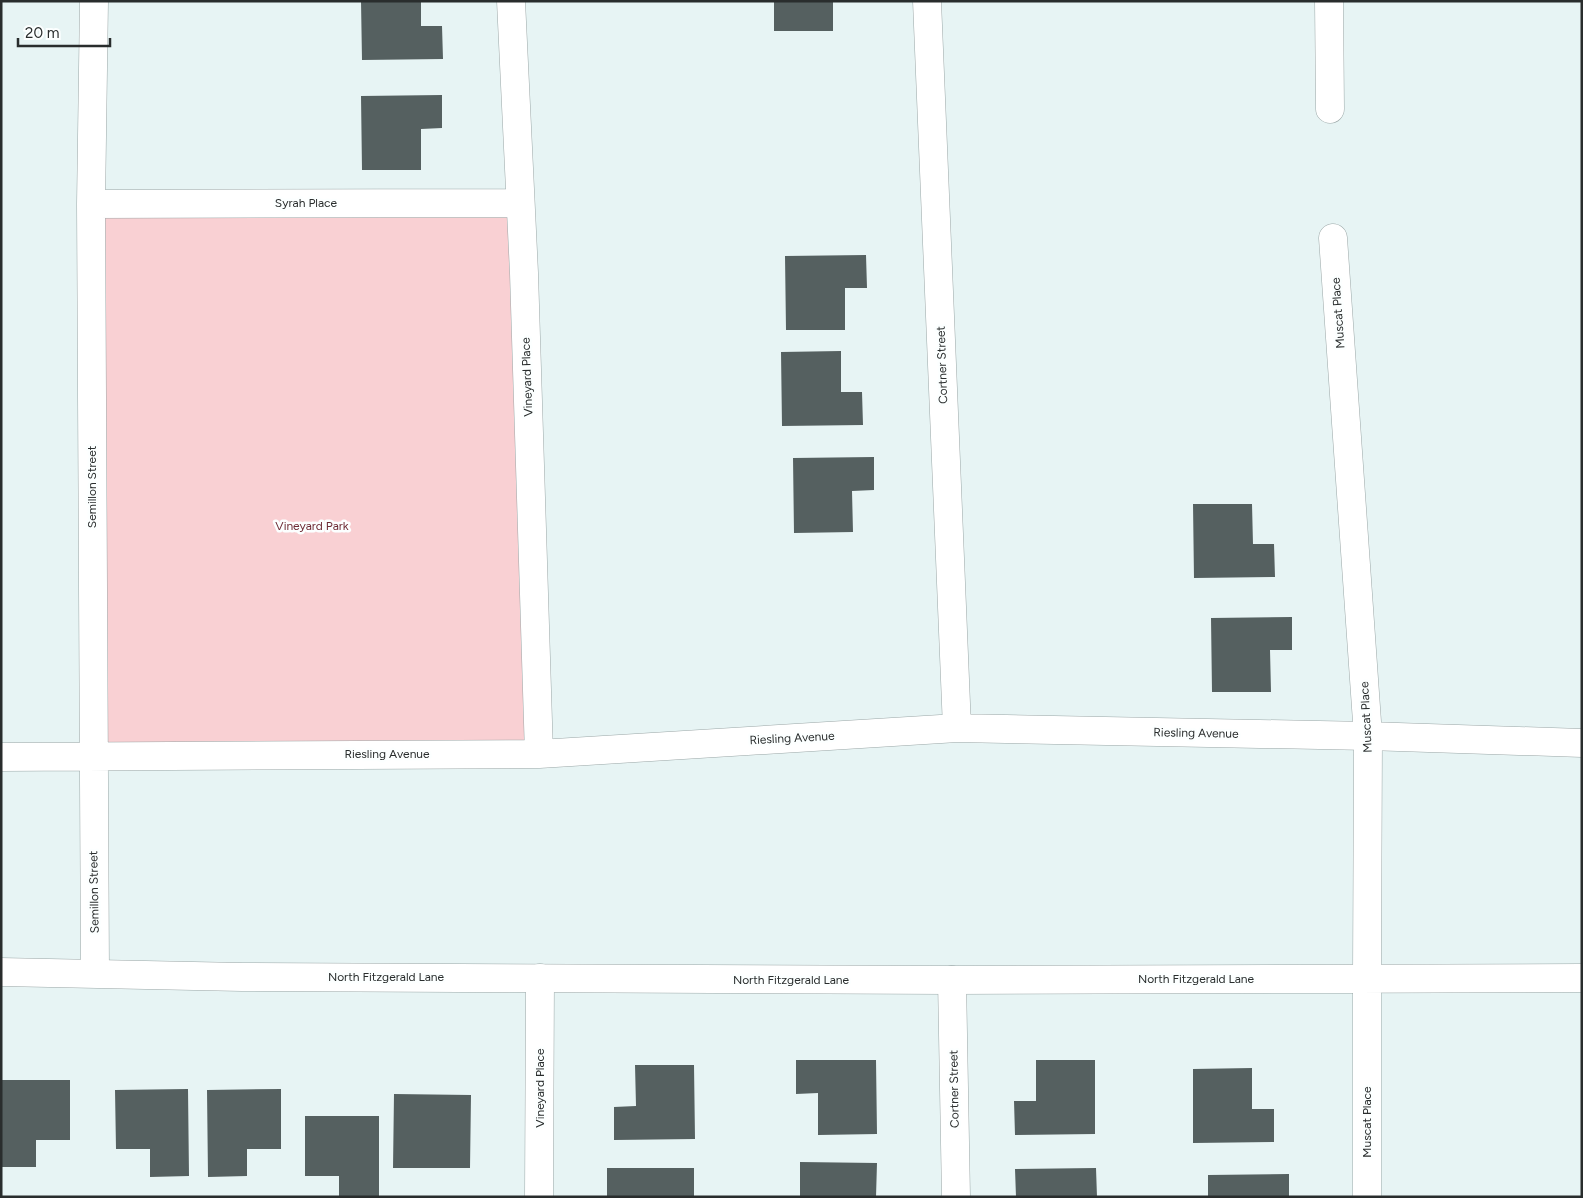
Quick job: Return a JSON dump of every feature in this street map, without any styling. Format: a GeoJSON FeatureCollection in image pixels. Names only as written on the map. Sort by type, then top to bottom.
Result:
{"type":"FeatureCollection","features":[{"type":"Feature","properties":{"kind":"street","name":"Semillon Street"},"geometry":{"type":"LineString","coordinates":[[94,1],[91,204],[95,973]]}},
{"type":"Feature","properties":{"kind":"street","name":"Vineyard Place"},"geometry":{"type":"LineString","coordinates":[[511,1],[539,754]]}},
{"type":"Feature","properties":{"kind":"street","name":"Cortner Street"},"geometry":{"type":"LineString","coordinates":[[927,1],[957,728]]}},
{"type":"Feature","properties":{"kind":"street"},"geometry":{"type":"LineString","coordinates":[[1329,1],[1330,109]]}},
{"type":"Feature","properties":{"kind":"street","name":"Syrah Place"},"geometry":{"type":"LineString","coordinates":[[91,204],[520,203]]}},
{"type":"Feature","properties":{"kind":"street","name":"Muscat Place"},"geometry":{"type":"LineString","coordinates":[[1332,238],[1368,736],[1367,1197]]}},
{"type":"Feature","properties":{"kind":"street","name":"Riesling Avenue"},"geometry":{"type":"LineString","coordinates":[[1,757],[539,754],[957,728],[1368,736],[1582,743]]}},
{"type":"Feature","properties":{"kind":"street","name":"North Fitzgerald Lane"},"geometry":{"type":"LineString","coordinates":[[1,972],[252,977],[952,980],[1582,978]]}},
{"type":"Feature","properties":{"kind":"street","name":"Vineyard Place"},"geometry":{"type":"LineString","coordinates":[[539,1197],[540,978]]}},
{"type":"Feature","properties":{"kind":"street","name":"Cortner Street"},"geometry":{"type":"LineString","coordinates":[[952,980],[956,1197]]}},
{"type":"Feature","properties":{"kind":"green space","name":"Vineyard Park"},"geometry":{"type":"Polygon","coordinates":[[[520,203],[539,754],[93,756],[91,204],[520,203]]]}},
{"type":"Feature","properties":{"kind":"building"},"geometry":{"type":"Polygon","coordinates":[[[361,1],[421,1],[421,26],[442,26],[443,59],[362,60],[361,1]]]}},
{"type":"Feature","properties":{"kind":"building"},"geometry":{"type":"Polygon","coordinates":[[[774,1],[833,1],[833,31],[774,31],[774,1]]]}},
{"type":"Feature","properties":{"kind":"building"},"geometry":{"type":"Polygon","coordinates":[[[442,95],[442,128],[421,129],[421,170],[362,170],[361,96],[442,95]]]}},
{"type":"Feature","properties":{"kind":"building"},"geometry":{"type":"Polygon","coordinates":[[[866,255],[867,288],[845,288],[845,330],[786,330],[785,256],[866,255]]]}},
{"type":"Feature","properties":{"kind":"building"},"geometry":{"type":"Polygon","coordinates":[[[841,351],[841,392],[862,392],[863,425],[782,426],[781,352],[841,351]]]}},
{"type":"Feature","properties":{"kind":"building"},"geometry":{"type":"Polygon","coordinates":[[[874,457],[874,490],[852,491],[853,532],[794,533],[793,458],[874,457]]]}},
{"type":"Feature","properties":{"kind":"building"},"geometry":{"type":"Polygon","coordinates":[[[1193,504],[1252,504],[1253,544],[1274,544],[1275,577],[1194,578],[1193,504]]]}},
{"type":"Feature","properties":{"kind":"building"},"geometry":{"type":"Polygon","coordinates":[[[1292,617],[1292,650],[1270,650],[1271,692],[1212,692],[1211,618],[1292,617]]]}},
{"type":"Feature","properties":{"kind":"building"},"geometry":{"type":"Polygon","coordinates":[[[796,1060],[876,1060],[877,1134],[818,1135],[818,1093],[796,1094],[796,1060]]]}},
{"type":"Feature","properties":{"kind":"building"},"geometry":{"type":"Polygon","coordinates":[[[1036,1060],[1095,1060],[1095,1134],[1015,1135],[1014,1101],[1036,1101],[1036,1060]]]}},
{"type":"Feature","properties":{"kind":"building"},"geometry":{"type":"Polygon","coordinates":[[[635,1065],[694,1065],[695,1139],[614,1140],[614,1107],[636,1106],[635,1065]]]}},
{"type":"Feature","properties":{"kind":"building"},"geometry":{"type":"Polygon","coordinates":[[[1252,1068],[1252,1109],[1274,1109],[1274,1142],[1193,1143],[1193,1069],[1252,1068]]]}},
{"type":"Feature","properties":{"kind":"building"},"geometry":{"type":"Polygon","coordinates":[[[1,1080],[70,1080],[70,1140],[36,1140],[36,1167],[1,1167],[1,1080]]]}},
{"type":"Feature","properties":{"kind":"building"},"geometry":{"type":"Polygon","coordinates":[[[188,1089],[189,1176],[150,1177],[150,1149],[116,1149],[115,1090],[188,1089]]]}},
{"type":"Feature","properties":{"kind":"building"},"geometry":{"type":"Polygon","coordinates":[[[281,1089],[281,1149],[247,1149],[247,1176],[208,1177],[207,1090],[281,1089]]]}},
{"type":"Feature","properties":{"kind":"building"},"geometry":{"type":"Polygon","coordinates":[[[394,1094],[471,1095],[470,1168],[393,1168],[394,1094]]]}},
{"type":"Feature","properties":{"kind":"building"},"geometry":{"type":"Polygon","coordinates":[[[305,1116],[379,1116],[379,1197],[339,1197],[339,1176],[305,1176],[305,1116]]]}},
{"type":"Feature","properties":{"kind":"building"},"geometry":{"type":"Polygon","coordinates":[[[800,1162],[877,1163],[876,1197],[800,1197],[800,1162]]]}},
{"type":"Feature","properties":{"kind":"building"},"geometry":{"type":"Polygon","coordinates":[[[607,1168],[694,1168],[694,1197],[607,1197],[607,1168]]]}},
{"type":"Feature","properties":{"kind":"building"},"geometry":{"type":"Polygon","coordinates":[[[1096,1168],[1097,1197],[1016,1197],[1015,1169],[1096,1168]]]}},
{"type":"Feature","properties":{"kind":"building"},"geometry":{"type":"Polygon","coordinates":[[[1289,1174],[1289,1197],[1208,1197],[1208,1175],[1289,1174]]]}}]}
